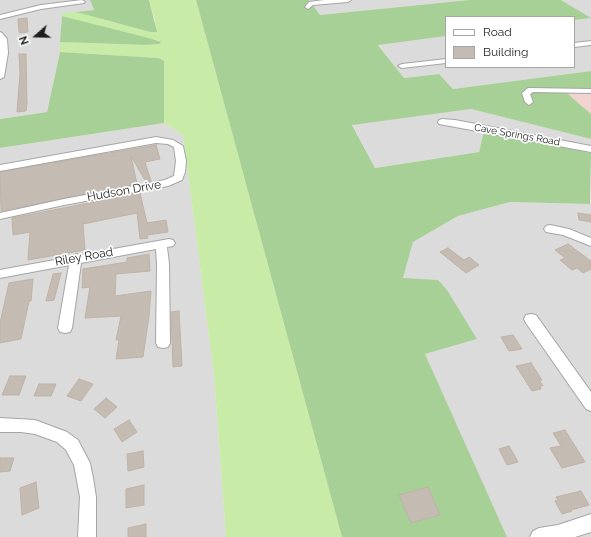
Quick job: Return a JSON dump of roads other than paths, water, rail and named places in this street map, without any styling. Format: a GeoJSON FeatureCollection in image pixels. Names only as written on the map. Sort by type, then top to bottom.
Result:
{"type":"FeatureCollection","features":[{"type":"Feature","properties":{"kind":"street"},"geometry":{"type":"LineString","coordinates":[[308,7],[312,3],[348,0]]}},
{"type":"Feature","properties":{"kind":"street"},"geometry":{"type":"LineString","coordinates":[[0,17],[41,7],[82,2]]}},
{"type":"Feature","properties":{"kind":"street"},"geometry":{"type":"LineString","coordinates":[[0,34],[3,39],[4,53],[0,77]]}},
{"type":"Feature","properties":{"kind":"street"},"geometry":{"type":"LineString","coordinates":[[575,45],[591,43]]}},
{"type":"Feature","properties":{"kind":"street"},"geometry":{"type":"LineString","coordinates":[[402,66],[445,61]]}},
{"type":"Feature","properties":{"kind":"street"},"geometry":{"type":"LineString","coordinates":[[529,102],[526,93],[531,90],[591,92]]}},
{"type":"Feature","properties":{"kind":"street","name":"Cave Springs Road"},"geometry":{"type":"LineString","coordinates":[[442,122],[455,123],[591,149]]}},
{"type":"Feature","properties":{"kind":"street","name":"Hudson Drive"},"geometry":{"type":"LineString","coordinates":[[0,168],[156,140],[174,143],[179,150],[181,161],[178,178],[168,183],[64,202],[0,216]]}},
{"type":"Feature","properties":{"kind":"street"},"geometry":{"type":"LineString","coordinates":[[550,229],[565,232],[591,242]]}},
{"type":"Feature","properties":{"kind":"street","name":"Riley Road"},"geometry":{"type":"LineString","coordinates":[[0,274],[76,258],[165,243],[163,264],[163,343]]}},
{"type":"Feature","properties":{"kind":"street"},"geometry":{"type":"LineString","coordinates":[[65,328],[76,258]]}},
{"type":"Feature","properties":{"kind":"street"},"geometry":{"type":"LineString","coordinates":[[532,319],[591,404]]}},
{"type":"Feature","properties":{"kind":"street"},"geometry":{"type":"LineString","coordinates":[[0,425],[35,427],[62,437],[72,445],[82,463],[86,478],[88,497],[87,537]]}},
{"type":"Feature","properties":{"kind":"street"},"geometry":{"type":"LineString","coordinates":[[539,537],[558,534],[591,523]]}}]}
